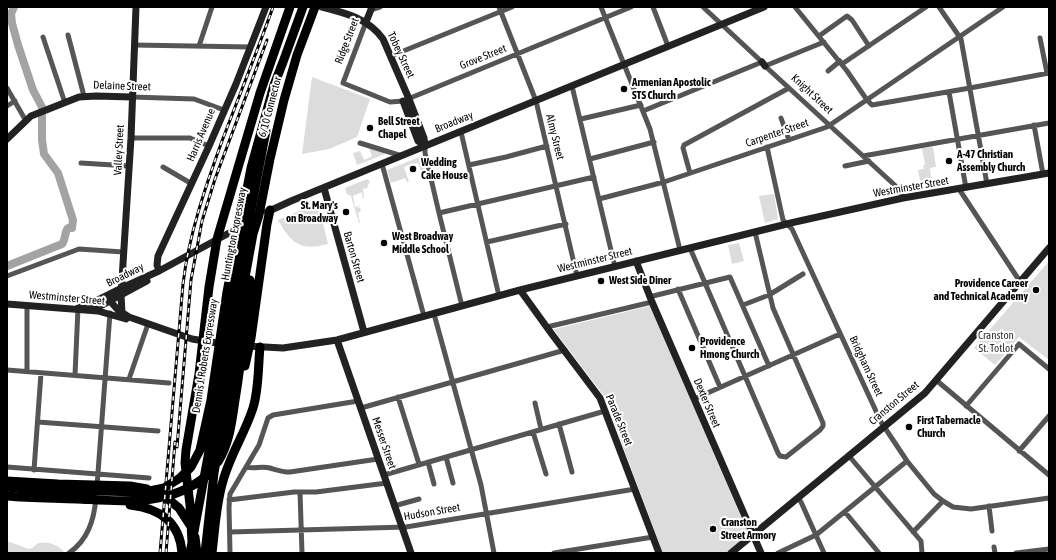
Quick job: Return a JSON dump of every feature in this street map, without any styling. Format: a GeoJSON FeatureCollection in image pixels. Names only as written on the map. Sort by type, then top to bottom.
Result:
{"type":"FeatureCollection","features":[{"type":"Feature","properties":{"kind":"highway"},"geometry":{"type":"LineString","coordinates":[[192,542],[185,454],[198,378],[209,287],[217,239],[264,81],[290,7]]}},
{"type":"Feature","properties":{"kind":"highway","name":"6/10 Connector"},"geometry":{"type":"LineString","coordinates":[[284,62],[303,7]]}},
{"type":"Feature","properties":{"kind":"highway","name":"6/10 Connector"},"geometry":{"type":"LineString","coordinates":[[264,213],[270,159],[280,114],[295,63],[315,7]]}},
{"type":"Feature","properties":{"kind":"highway","name":"Dennis J. Roberts Expressway"},"geometry":{"type":"LineString","coordinates":[[7,487],[67,491],[129,493],[148,492],[171,484],[188,470],[198,453],[214,385],[227,292],[251,168],[262,123],[274,85],[284,62]]}},
{"type":"Feature","properties":{"kind":"highway","name":"Huntington Expressway"},"geometry":{"type":"LineString","coordinates":[[190,553],[218,403],[231,318],[253,194],[264,140],[284,62]]}},
{"type":"Feature","properties":{"kind":"highway"},"geometry":{"type":"LineString","coordinates":[[241,215],[243,190],[264,81]]}},
{"type":"Feature","properties":{"kind":"highway","name":"Dennis J. Roberts Expressway"},"geometry":{"type":"LineString","coordinates":[[9,496],[67,491],[134,501],[153,499],[190,487],[206,475],[219,460],[227,443],[236,394],[257,235],[264,213]]}},
{"type":"Feature","properties":{"kind":"highway","name":"Huntington Expressway"},"geometry":{"type":"LineString","coordinates":[[205,553],[212,489],[239,310],[253,234],[264,213]]}},
{"type":"Feature","properties":{"kind":"highway"},"geometry":{"type":"LineString","coordinates":[[212,553],[222,481],[227,466],[250,416],[254,401],[258,347]]}},
{"type":"Feature","properties":{"kind":"highway"},"geometry":{"type":"LineString","coordinates":[[7,481],[67,491],[148,508],[165,517],[175,529],[180,540],[182,553]]}},
{"type":"Feature","properties":{"kind":"highway"},"geometry":{"type":"LineString","coordinates":[[67,491],[134,486],[146,488],[161,494],[177,506],[188,520],[195,536],[197,553]]}},
{"type":"Feature","properties":{"kind":"main road","name":"Valley Street"},"geometry":{"type":"LineString","coordinates":[[122,313],[121,291],[131,138],[136,7]]}},
{"type":"Feature","properties":{"kind":"main road","name":"Harris Avenue"},"geometry":{"type":"LineString","coordinates":[[159,271],[157,263],[158,256],[192,184],[236,84],[266,7]]}},
{"type":"Feature","properties":{"kind":"main road","name":"Broadway"},"geometry":{"type":"LineString","coordinates":[[92,310],[121,291],[146,282],[159,271],[264,213],[764,7]]}},
{"type":"Feature","properties":{"kind":"main road","name":"Tobey Street"},"geometry":{"type":"LineString","coordinates":[[325,8],[342,12],[366,22],[381,36],[391,56],[406,100],[424,138],[425,146]]}},
{"type":"Feature","properties":{"kind":"main road","name":"Ridge Street"},"geometry":{"type":"LineString","coordinates":[[366,22],[371,9]]}},
{"type":"Feature","properties":{"kind":"main road","name":"Delaine Street"},"geometry":{"type":"LineString","coordinates":[[7,139],[34,114],[84,96],[132,97]]}},
{"type":"Feature","properties":{"kind":"main road","name":"Westminster Street"},"geometry":{"type":"LineString","coordinates":[[107,299],[122,313],[188,338],[214,343],[288,348],[337,340],[520,290],[788,224],[903,198],[1046,173]]}},
{"type":"Feature","properties":{"kind":"main road","name":"Barton Street"},"geometry":{"type":"LineString","coordinates":[[324,188],[364,332]]}},
{"type":"Feature","properties":{"kind":"main road","name":"Cranston Street"},"geometry":{"type":"LineString","coordinates":[[731,553],[925,393],[1049,248]]}},
{"type":"Feature","properties":{"kind":"main road","name":"Dexter Street"},"geometry":{"type":"LineString","coordinates":[[636,261],[650,300],[761,553]]}},
{"type":"Feature","properties":{"kind":"main road","name":"Parade Street"},"geometry":{"type":"LineString","coordinates":[[520,290],[600,398],[659,553]]}},
{"type":"Feature","properties":{"kind":"main road","name":"Broadway"},"geometry":{"type":"LineString","coordinates":[[78,308],[107,299]]}},
{"type":"Feature","properties":{"kind":"main road","name":"Westminster Street"},"geometry":{"type":"LineString","coordinates":[[7,304],[78,308],[110,313],[148,324]]}},
{"type":"Feature","properties":{"kind":"main road","name":"Messer Street"},"geometry":{"type":"LineString","coordinates":[[337,340],[411,553]]}},
{"type":"Feature","properties":{"kind":"street"},"geometry":{"type":"LineString","coordinates":[[199,46],[212,7]]}},
{"type":"Feature","properties":{"kind":"street"},"geometry":{"type":"LineString","coordinates":[[371,9],[380,7]]}},
{"type":"Feature","properties":{"kind":"street"},"geometry":{"type":"LineString","coordinates":[[391,56],[500,9],[512,7]]}},
{"type":"Feature","properties":{"kind":"street"},"geometry":{"type":"LineString","coordinates":[[601,7],[625,64],[654,142],[680,250]]}},
{"type":"Feature","properties":{"kind":"street","name":"Grove Street"},"geometry":{"type":"LineString","coordinates":[[343,83],[390,102],[406,100],[630,7]]}},
{"type":"Feature","properties":{"kind":"street"},"geometry":{"type":"LineString","coordinates":[[653,7],[668,46]]}},
{"type":"Feature","properties":{"kind":"street","name":"Knight Street"},"geometry":{"type":"LineString","coordinates":[[703,7],[900,190],[903,198]]}},
{"type":"Feature","properties":{"kind":"street"},"geometry":{"type":"LineString","coordinates":[[795,7],[841,63],[867,100],[874,105],[1048,73],[1040,38]]}},
{"type":"Feature","properties":{"kind":"street"},"geometry":{"type":"LineString","coordinates":[[828,71],[869,46],[926,7]]}},
{"type":"Feature","properties":{"kind":"street"},"geometry":{"type":"LineString","coordinates":[[939,7],[959,36],[987,184]]}},
{"type":"Feature","properties":{"kind":"street","name":"Carpenter Street"},"geometry":{"type":"LineString","coordinates":[[599,199],[664,182],[830,126],[1003,7]]}},
{"type":"Feature","properties":{"kind":"street","name":"Almy Street"},"geometry":{"type":"LineString","coordinates":[[500,9],[536,101],[577,276]]}},
{"type":"Feature","properties":{"kind":"street"},"geometry":{"type":"LineString","coordinates":[[818,36],[847,16],[852,20],[869,46]]}},
{"type":"Feature","properties":{"kind":"street","name":"Ridge Street"},"geometry":{"type":"LineString","coordinates":[[343,83],[366,22]]}},
{"type":"Feature","properties":{"kind":"street"},"geometry":{"type":"LineString","coordinates":[[68,35],[84,96]]}},
{"type":"Feature","properties":{"kind":"street"},"geometry":{"type":"LineString","coordinates":[[43,37],[65,103]]}},
{"type":"Feature","properties":{"kind":"street"},"geometry":{"type":"LineString","coordinates":[[643,111],[824,42]]}},
{"type":"Feature","properties":{"kind":"street"},"geometry":{"type":"LineString","coordinates":[[134,45],[250,47]]}},
{"type":"Feature","properties":{"kind":"street"},"geometry":{"type":"LineString","coordinates":[[572,86],[615,266]]}},
{"type":"Feature","properties":{"kind":"street"},"geometry":{"type":"LineString","coordinates":[[7,88],[26,121]]}},
{"type":"Feature","properties":{"kind":"street"},"geometry":{"type":"LineString","coordinates":[[690,173],[683,148],[684,145],[790,88]]}},
{"type":"Feature","properties":{"kind":"street"},"geometry":{"type":"LineString","coordinates":[[949,92],[957,139],[962,188],[1010,267],[1021,281]]}},
{"type":"Feature","properties":{"kind":"street","name":"Delaine Street"},"geometry":{"type":"LineString","coordinates":[[132,97],[194,99],[224,110]]}},
{"type":"Feature","properties":{"kind":"street"},"geometry":{"type":"LineString","coordinates":[[7,106],[14,101]]}},
{"type":"Feature","properties":{"kind":"street"},"geometry":{"type":"LineString","coordinates":[[581,119],[641,105]]}},
{"type":"Feature","properties":{"kind":"street"},"geometry":{"type":"LineString","coordinates":[[781,118],[789,140]]}},
{"type":"Feature","properties":{"kind":"street"},"geometry":{"type":"LineString","coordinates":[[863,156],[1049,123]]}},
{"type":"Feature","properties":{"kind":"street"},"geometry":{"type":"LineString","coordinates":[[1034,126],[1046,173]]}},
{"type":"Feature","properties":{"kind":"street"},"geometry":{"type":"LineString","coordinates":[[460,132],[499,296]]}},
{"type":"Feature","properties":{"kind":"street"},"geometry":{"type":"LineString","coordinates":[[131,138],[190,138],[209,146]]}},
{"type":"Feature","properties":{"kind":"street"},"geometry":{"type":"LineString","coordinates":[[590,159],[654,142]]}},
{"type":"Feature","properties":{"kind":"street"},"geometry":{"type":"LineString","coordinates":[[360,143],[402,156]]}},
{"type":"Feature","properties":{"kind":"street","name":"Tobey Street"},"geometry":{"type":"LineString","coordinates":[[425,146],[425,153],[438,213],[462,306]]}},
{"type":"Feature","properties":{"kind":"street"},"geometry":{"type":"LineString","coordinates":[[469,165],[547,146]]}},
{"type":"Feature","properties":{"kind":"street","name":"Bridgham Street"},"geometry":{"type":"LineString","coordinates":[[767,147],[784,220],[792,229],[884,426],[907,461],[934,494],[953,507],[971,509],[1049,498]]}},
{"type":"Feature","properties":{"kind":"street"},"geometry":{"type":"LineString","coordinates":[[845,166],[869,161]]}},
{"type":"Feature","properties":{"kind":"street"},"geometry":{"type":"LineString","coordinates":[[81,163],[129,166]]}},
{"type":"Feature","properties":{"kind":"street"},"geometry":{"type":"LineString","coordinates":[[382,164],[424,316]]}},
{"type":"Feature","properties":{"kind":"street"},"geometry":{"type":"LineString","coordinates":[[163,167],[192,184]]}},
{"type":"Feature","properties":{"kind":"street"},"geometry":{"type":"LineString","coordinates":[[438,213],[594,177]]}},
{"type":"Feature","properties":{"kind":"street"},"geometry":{"type":"LineString","coordinates":[[487,242],[566,224]]}},
{"type":"Feature","properties":{"kind":"street"},"geometry":{"type":"LineString","coordinates":[[690,248],[778,453],[783,457],[794,452],[823,426],[773,308],[755,232]]}},
{"type":"Feature","properties":{"kind":"street"},"geometry":{"type":"LineString","coordinates":[[7,276],[70,252],[82,249],[123,252]]}},
{"type":"Feature","properties":{"kind":"street"},"geometry":{"type":"LineString","coordinates":[[743,305],[769,294],[803,274]]}},
{"type":"Feature","properties":{"kind":"street"},"geometry":{"type":"LineString","coordinates":[[547,327],[730,277],[769,366]]}},
{"type":"Feature","properties":{"kind":"street"},"geometry":{"type":"LineString","coordinates":[[678,290],[720,388]]}},
{"type":"Feature","properties":{"kind":"street"},"geometry":{"type":"LineString","coordinates":[[26,305],[27,372]]}},
{"type":"Feature","properties":{"kind":"street"},"geometry":{"type":"LineString","coordinates":[[75,375],[78,308]]}},
{"type":"Feature","properties":{"kind":"street"},"geometry":{"type":"LineString","coordinates":[[69,553],[82,540],[93,519],[110,313]]}},
{"type":"Feature","properties":{"kind":"street"},"geometry":{"type":"LineString","coordinates":[[434,314],[481,485],[494,553]]}},
{"type":"Feature","properties":{"kind":"street"},"geometry":{"type":"LineString","coordinates":[[129,379],[148,324]]}},
{"type":"Feature","properties":{"kind":"street"},"geometry":{"type":"LineString","coordinates":[[694,399],[840,334]]}},
{"type":"Feature","properties":{"kind":"street"},"geometry":{"type":"LineString","coordinates":[[966,406],[1019,344],[1049,369]]}},
{"type":"Feature","properties":{"kind":"street"},"geometry":{"type":"LineString","coordinates":[[230,553],[229,500],[232,488],[261,442],[266,420],[269,417],[273,415],[360,405],[398,397],[564,350]]}},
{"type":"Feature","properties":{"kind":"street"},"geometry":{"type":"LineString","coordinates":[[7,370],[169,382]]}},
{"type":"Feature","properties":{"kind":"street"},"geometry":{"type":"LineString","coordinates":[[34,470],[41,373]]}},
{"type":"Feature","properties":{"kind":"street"},"geometry":{"type":"LineString","coordinates":[[936,380],[1049,475]]}},
{"type":"Feature","properties":{"kind":"street"},"geometry":{"type":"LineString","coordinates":[[398,397],[419,464]]}},
{"type":"Feature","properties":{"kind":"street"},"geometry":{"type":"LineString","coordinates":[[535,403],[541,429]]}},
{"type":"Feature","properties":{"kind":"street"},"geometry":{"type":"LineString","coordinates":[[384,475],[605,411]]}},
{"type":"Feature","properties":{"kind":"street"},"geometry":{"type":"LineString","coordinates":[[1019,451],[1049,416]]}},
{"type":"Feature","properties":{"kind":"street"},"geometry":{"type":"LineString","coordinates":[[38,422],[158,431]]}},
{"type":"Feature","properties":{"kind":"street"},"geometry":{"type":"LineString","coordinates":[[559,424],[572,472]]}},
{"type":"Feature","properties":{"kind":"street"},"geometry":{"type":"LineString","coordinates":[[533,432],[546,474]]}},
{"type":"Feature","properties":{"kind":"street"},"geometry":{"type":"LineString","coordinates":[[849,456],[913,532],[922,544],[922,553]]}},
{"type":"Feature","properties":{"kind":"street"},"geometry":{"type":"LineString","coordinates":[[446,457],[453,483]]}},
{"type":"Feature","properties":{"kind":"street"},"geometry":{"type":"LineString","coordinates":[[246,467],[268,468],[290,472],[378,459]]}},
{"type":"Feature","properties":{"kind":"street"},"geometry":{"type":"LineString","coordinates":[[778,553],[816,535],[907,461]]}},
{"type":"Feature","properties":{"kind":"street"},"geometry":{"type":"LineString","coordinates":[[428,462],[434,484]]}},
{"type":"Feature","properties":{"kind":"street"},"geometry":{"type":"LineString","coordinates":[[7,468],[149,478]]}},
{"type":"Feature","properties":{"kind":"street"},"geometry":{"type":"LineString","coordinates":[[229,500],[300,492],[316,492],[387,483]]}},
{"type":"Feature","properties":{"kind":"street","name":"Hudson Street"},"geometry":{"type":"LineString","coordinates":[[230,532],[402,528],[634,489]]}},
{"type":"Feature","properties":{"kind":"street"},"geometry":{"type":"LineString","coordinates":[[300,492],[302,553]]}},
{"type":"Feature","properties":{"kind":"street"},"geometry":{"type":"LineString","coordinates":[[798,498],[824,553]]}},
{"type":"Feature","properties":{"kind":"street"},"geometry":{"type":"LineString","coordinates":[[394,506],[419,499]]}},
{"type":"Feature","properties":{"kind":"street"},"geometry":{"type":"LineString","coordinates":[[913,532],[943,501]]}},
{"type":"Feature","properties":{"kind":"street"},"geometry":{"type":"LineString","coordinates":[[990,506],[992,531]]}},
{"type":"Feature","properties":{"kind":"street"},"geometry":{"type":"LineString","coordinates":[[845,512],[879,553]]}},
{"type":"Feature","properties":{"kind":"street"},"geometry":{"type":"LineString","coordinates":[[554,553],[653,537]]}},
{"type":"Feature","properties":{"kind":"street"},"geometry":{"type":"LineString","coordinates":[[1016,553],[1049,549]]}},
{"type":"Feature","properties":{"kind":"green space"},"geometry":{"type":"Polygon","coordinates":[[[312,77],[370,99],[357,137],[329,149],[302,154],[312,77]]]}},
{"type":"Feature","properties":{"kind":"green space"},"geometry":{"type":"Polygon","coordinates":[[[933,147],[936,167],[930,168],[932,187],[922,189],[918,170],[924,169],[923,165],[925,165],[922,148],[933,147]]]}},
{"type":"Feature","properties":{"kind":"green space"},"geometry":{"type":"Polygon","coordinates":[[[370,148],[384,152],[385,154],[357,165],[353,153],[360,151],[364,160],[372,155],[370,148]]]}},
{"type":"Feature","properties":{"kind":"green space"},"geometry":{"type":"Polygon","coordinates":[[[422,156],[425,169],[421,171],[418,163],[413,163],[404,167],[409,182],[407,182],[405,178],[391,183],[387,170],[422,156]]]}},
{"type":"Feature","properties":{"kind":"green space"},"geometry":{"type":"Polygon","coordinates":[[[367,179],[370,181],[367,188],[363,189],[364,198],[363,199],[362,192],[353,196],[355,207],[361,206],[357,208],[360,208],[361,211],[358,213],[359,223],[351,196],[347,194],[345,188],[367,179]]]}},
{"type":"Feature","properties":{"kind":"green space"},"geometry":{"type":"Polygon","coordinates":[[[774,194],[778,219],[765,223],[759,196],[774,194]]]}},
{"type":"Feature","properties":{"kind":"green space"},"geometry":{"type":"Polygon","coordinates":[[[315,204],[319,206],[328,244],[310,247],[298,244],[288,235],[278,220],[315,204]]]}},
{"type":"Feature","properties":{"kind":"green space"},"geometry":{"type":"Polygon","coordinates":[[[739,243],[744,261],[732,264],[728,245],[739,243]]]}},
{"type":"Feature","properties":{"kind":"green space","name":"Providence Career and Technical Academy"},"geometry":{"type":"Polygon","coordinates":[[[1049,261],[1049,360],[1019,337],[995,365],[974,348],[1049,261]]]}},
{"type":"Feature","properties":{"kind":"green space"},"geometry":{"type":"Polygon","coordinates":[[[650,306],[748,533],[726,553],[663,553],[604,396],[554,330],[650,306]]]}},
{"type":"Feature","properties":{"kind":"green space"},"geometry":{"type":"Polygon","coordinates":[[[7,541],[29,549],[40,543],[48,543],[59,547],[64,552],[7,553],[7,541]]]}},
{"type":"Feature","properties":{"kind":"waterway"},"geometry":{"type":"LineString","coordinates":[[7,266],[62,244],[68,228],[72,228],[73,220],[58,173],[44,154],[42,140],[42,107],[33,90],[18,45],[11,14],[14,7]]}},
{"type":"Feature","properties":{"kind":"railway"},"geometry":{"type":"LineString","coordinates":[[160,553],[183,284],[189,247],[198,211],[228,124],[273,7]]}},
{"type":"Feature","properties":{"kind":"railway"},"geometry":{"type":"LineString","coordinates":[[177,447],[191,280],[202,221],[215,179],[267,40]]}},
{"type":"Feature","properties":{"kind":"railway"},"geometry":{"type":"LineString","coordinates":[[166,553],[175,442]]}},
{"type":"Feature","properties":{"kind":"place","name":"Armenian Apostolic STS Church"},"geometry":{"type":"Point","coordinates":[624,89]}},
{"type":"Feature","properties":{"kind":"place","name":"Bell Street Chapel"},"geometry":{"type":"Point","coordinates":[370,128]}},
{"type":"Feature","properties":{"kind":"place","name":"A-47 Christian Assembly Church"},"geometry":{"type":"Point","coordinates":[949,161]}},
{"type":"Feature","properties":{"kind":"place","name":"Wedding Cake House"},"geometry":{"type":"Point","coordinates":[413,169]}},
{"type":"Feature","properties":{"kind":"place","name":"St. Mary's on Broadway"},"geometry":{"type":"Point","coordinates":[346,212]}},
{"type":"Feature","properties":{"kind":"place","name":"West Broadway Middle School"},"geometry":{"type":"Point","coordinates":[384,243]}},
{"type":"Feature","properties":{"kind":"place","name":"West Side Diner"},"geometry":{"type":"Point","coordinates":[601,281]}},
{"type":"Feature","properties":{"kind":"place","name":"Providence Career and Technical Academy"},"geometry":{"type":"Point","coordinates":[1036,290]}},
{"type":"Feature","properties":{"kind":"place","name":"Providence Hmong Church"},"geometry":{"type":"Point","coordinates":[692,348]}},
{"type":"Feature","properties":{"kind":"place","name":"First Tabernacle Church"},"geometry":{"type":"Point","coordinates":[909,427]}},
{"type":"Feature","properties":{"kind":"place","name":"Cranston Street Armory"},"geometry":{"type":"Point","coordinates":[713,529]}},
{"type":"Feature","properties":{"kind":"park label","name":"Cranston St. Totlot"},"geometry":{"type":"Point","coordinates":[996,342]}}]}
